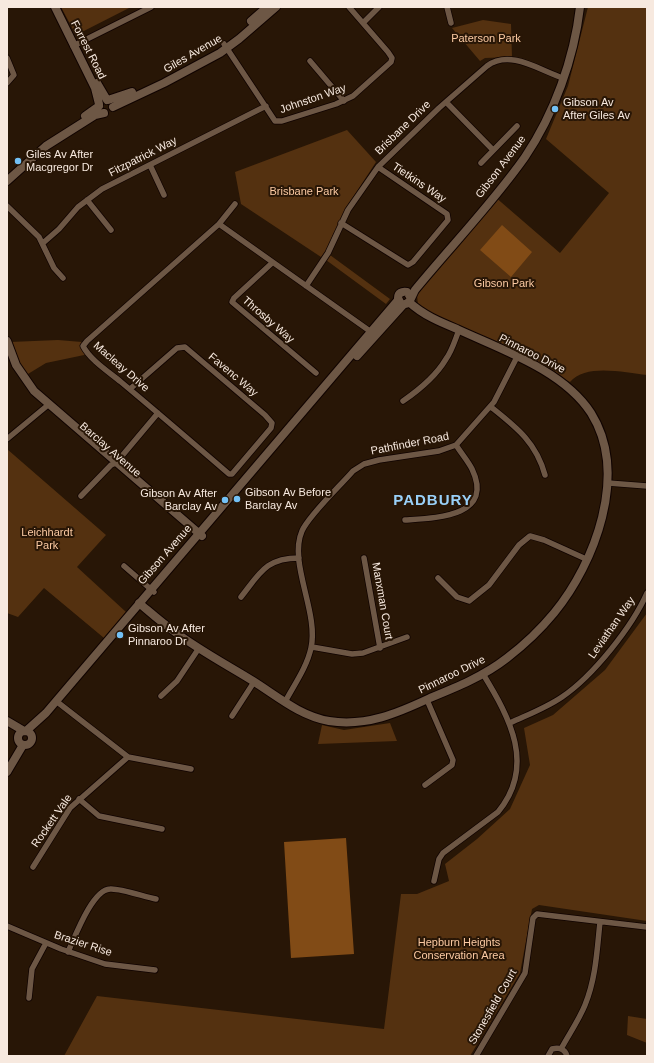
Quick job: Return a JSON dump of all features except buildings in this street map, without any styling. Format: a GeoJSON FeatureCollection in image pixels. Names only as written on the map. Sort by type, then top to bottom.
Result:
{"type":"FeatureCollection","features":[{"type":"Feature","properties":{"kind":"street","name":"Forrest Road"},"geometry":{"type":"LineString","coordinates":[[55,7],[105,105]]}},
{"type":"Feature","properties":{"kind":"street","name":"Forrest Road"},"geometry":{"type":"LineString","coordinates":[[59,7],[75,45]]}},
{"type":"Feature","properties":{"kind":"street","name":"Giles Avenue"},"geometry":{"type":"LineString","coordinates":[[225,46],[267,7]]}},
{"type":"Feature","properties":{"kind":"street","name":"Giles Avenue"},"geometry":{"type":"LineString","coordinates":[[7,175],[36,147],[105,105],[148,86],[225,46],[276,7]]}},
{"type":"Feature","properties":{"kind":"street","name":"Johnston Way"},"geometry":{"type":"LineString","coordinates":[[225,46],[278,122],[344,101],[353,96],[392,60],[388,52],[349,7]]}},
{"type":"Feature","properties":{"kind":"street"},"geometry":{"type":"LineString","coordinates":[[363,23],[379,7]]}},
{"type":"Feature","properties":{"kind":"street"},"geometry":{"type":"LineString","coordinates":[[446,7],[451,23]]}},
{"type":"Feature","properties":{"kind":"street","name":"Gibson Avenue"},"geometry":{"type":"LineString","coordinates":[[560,77],[575,7]]}},
{"type":"Feature","properties":{"kind":"street","name":"Gibson Avenue"},"geometry":{"type":"LineString","coordinates":[[27,732],[57,702],[373,333],[438,261],[525,157],[538,136],[560,77],[575,36],[580,7]]}},
{"type":"Feature","properties":{"kind":"street"},"geometry":{"type":"LineString","coordinates":[[75,45],[148,8]]}},
{"type":"Feature","properties":{"kind":"street"},"geometry":{"type":"LineString","coordinates":[[7,58],[14,75],[7,83]]}},
{"type":"Feature","properties":{"kind":"street","name":"Brisbane Drive"},"geometry":{"type":"LineString","coordinates":[[306,286],[328,253],[348,210],[378,167],[486,66],[502,59],[519,62],[560,77]]}},
{"type":"Feature","properties":{"kind":"street"},"geometry":{"type":"LineString","coordinates":[[310,61],[344,101]]}},
{"type":"Feature","properties":{"kind":"street"},"geometry":{"type":"LineString","coordinates":[[446,102],[493,150]]}},
{"type":"Feature","properties":{"kind":"street","name":"Giles Avenue"},"geometry":{"type":"LineString","coordinates":[[7,181],[46,146],[95,115],[105,105]]}},
{"type":"Feature","properties":{"kind":"street","name":"Fitzpatrick Way"},"geometry":{"type":"LineString","coordinates":[[43,243],[59,229],[78,207],[102,189],[266,106]]}},
{"type":"Feature","properties":{"kind":"street"},"geometry":{"type":"LineString","coordinates":[[481,163],[517,126]]}},
{"type":"Feature","properties":{"kind":"street"},"geometry":{"type":"LineString","coordinates":[[150,165],[164,195]]}},
{"type":"Feature","properties":{"kind":"street","name":"Tietkins Way"},"geometry":{"type":"LineString","coordinates":[[341,223],[408,265],[414,262],[448,220],[447,214],[378,167]]}},
{"type":"Feature","properties":{"kind":"street"},"geometry":{"type":"LineString","coordinates":[[87,200],[111,230]]}},
{"type":"Feature","properties":{"kind":"street","name":"Macleay Drive"},"geometry":{"type":"LineString","coordinates":[[232,474],[229,474],[91,356],[83,346],[175,261],[219,224],[235,204]]}},
{"type":"Feature","properties":{"kind":"street"},"geometry":{"type":"LineString","coordinates":[[7,206],[32,229],[43,243],[54,268],[63,278]]}},
{"type":"Feature","properties":{"kind":"street"},"geometry":{"type":"LineString","coordinates":[[219,224],[272,263],[373,333]]}},
{"type":"Feature","properties":{"kind":"street","name":"Throsby Way"},"geometry":{"type":"LineString","coordinates":[[272,263],[234,298],[232,302],[316,373]]}},
{"type":"Feature","properties":{"kind":"street","name":"Pinnaroo Drive"},"geometry":{"type":"LineString","coordinates":[[140,605],[175,632],[285,702],[311,716],[329,721],[352,723],[382,718],[427,700],[483,674],[522,646],[554,614],[563,601],[586,559],[604,509],[608,483],[607,455],[592,416],[585,404],[560,379],[517,357],[432,318],[405,299]]}},
{"type":"Feature","properties":{"kind":"street"},"geometry":{"type":"LineString","coordinates":[[403,401],[426,382],[447,358],[459,330]]}},
{"type":"Feature","properties":{"kind":"street","name":"Barclay Avenue"},"geometry":{"type":"LineString","coordinates":[[7,341],[13,359],[25,380],[46,406]]}},
{"type":"Feature","properties":{"kind":"street","name":"Favenc Way"},"geometry":{"type":"LineString","coordinates":[[130,389],[177,348],[185,347],[265,415],[272,423],[271,428],[232,474]]}},
{"type":"Feature","properties":{"kind":"street","name":"Barclay Avenue"},"geometry":{"type":"LineString","coordinates":[[7,356],[21,383],[198,537]]}},
{"type":"Feature","properties":{"kind":"street","name":"Pathfinder Road"},"geometry":{"type":"LineString","coordinates":[[285,702],[302,672],[312,647],[308,602],[298,549],[302,529],[353,471],[364,464],[379,460],[439,451],[456,446],[490,407],[502,389],[517,357]]}},
{"type":"Feature","properties":{"kind":"street"},"geometry":{"type":"LineString","coordinates":[[7,439],[46,406]]}},
{"type":"Feature","properties":{"kind":"street"},"geometry":{"type":"LineString","coordinates":[[490,407],[522,432],[538,454],[545,475]]}},
{"type":"Feature","properties":{"kind":"street"},"geometry":{"type":"LineString","coordinates":[[81,496],[113,464],[158,413]]}},
{"type":"Feature","properties":{"kind":"street"},"geometry":{"type":"LineString","coordinates":[[405,520],[456,514],[464,510],[470,504],[476,490],[476,481],[472,469],[456,446]]}},
{"type":"Feature","properties":{"kind":"street"},"geometry":{"type":"LineString","coordinates":[[608,483],[647,486]]}},
{"type":"Feature","properties":{"kind":"street"},"geometry":{"type":"LineString","coordinates":[[438,578],[457,597],[469,601],[489,585],[519,545],[530,536],[544,540],[586,559]]}},
{"type":"Feature","properties":{"kind":"street"},"geometry":{"type":"LineString","coordinates":[[241,598],[262,570],[283,558],[299,558]]}},
{"type":"Feature","properties":{"kind":"street","name":"Manxman Court"},"geometry":{"type":"LineString","coordinates":[[364,558],[380,648]]}},
{"type":"Feature","properties":{"kind":"street"},"geometry":{"type":"LineString","coordinates":[[124,566],[153,590]]}},
{"type":"Feature","properties":{"kind":"street","name":"Leviathan Way"},"geometry":{"type":"LineString","coordinates":[[510,723],[564,696],[596,667],[630,622],[647,593]]}},
{"type":"Feature","properties":{"kind":"street"},"geometry":{"type":"LineString","coordinates":[[312,647],[352,654],[363,653],[380,648],[407,636]]}},
{"type":"Feature","properties":{"kind":"street"},"geometry":{"type":"LineString","coordinates":[[161,696],[177,681],[199,648]]}},
{"type":"Feature","properties":{"kind":"street"},"geometry":{"type":"LineString","coordinates":[[434,881],[438,859],[442,853],[498,812],[508,797],[517,766],[515,743],[510,723],[483,674]]}},
{"type":"Feature","properties":{"kind":"street"},"geometry":{"type":"LineString","coordinates":[[232,716],[254,682]]}},
{"type":"Feature","properties":{"kind":"street"},"geometry":{"type":"LineString","coordinates":[[425,785],[452,765],[453,760],[427,700]]}},
{"type":"Feature","properties":{"kind":"street"},"geometry":{"type":"LineString","coordinates":[[57,702],[128,758],[191,769]]}},
{"type":"Feature","properties":{"kind":"street"},"geometry":{"type":"LineString","coordinates":[[7,721],[27,732],[31,742],[28,745],[20,742],[7,727]]}},
{"type":"Feature","properties":{"kind":"street"},"geometry":{"type":"LineString","coordinates":[[7,772],[20,742],[19,734],[27,732]]}},
{"type":"Feature","properties":{"kind":"street"},"geometry":{"type":"LineString","coordinates":[[7,763],[20,742]]}},
{"type":"Feature","properties":{"kind":"street","name":"Rockett Vale"},"geometry":{"type":"LineString","coordinates":[[33,867],[70,808],[128,758]]}},
{"type":"Feature","properties":{"kind":"street"},"geometry":{"type":"LineString","coordinates":[[79,799],[99,816],[162,829]]}},
{"type":"Feature","properties":{"kind":"street"},"geometry":{"type":"LineString","coordinates":[[68,952],[92,904],[101,892],[110,889],[156,899]]}},
{"type":"Feature","properties":{"kind":"street","name":"Stonesfield Court"},"geometry":{"type":"LineString","coordinates":[[476,1056],[525,973],[533,918],[537,914],[600,922]]}},
{"type":"Feature","properties":{"kind":"street"},"geometry":{"type":"LineString","coordinates":[[561,1049],[585,1006],[590,990],[595,967],[600,922],[647,927]]}},
{"type":"Feature","properties":{"kind":"street","name":"Brazier Rise"},"geometry":{"type":"LineString","coordinates":[[7,926],[68,952],[105,964],[155,970]]}},
{"type":"Feature","properties":{"kind":"street"},"geometry":{"type":"LineString","coordinates":[[29,998],[32,969],[46,943]]}},
{"type":"Feature","properties":{"kind":"street"},"geometry":{"type":"LineString","coordinates":[[548,1056],[552,1049],[561,1049],[567,1056]]}},
{"type":"Feature","properties":{"kind":"green space"},"geometry":{"type":"Polygon","coordinates":[[[61,7],[131,7],[76,35],[61,7]]]}},
{"type":"Feature","properties":{"kind":"green space","name":"Gibson Park"},"geometry":{"type":"Polygon","coordinates":[[[588,7],[647,7],[647,375],[617,371],[596,371],[577,376],[570,382],[446,322],[418,305],[417,295],[494,196],[560,253],[609,193],[546,139],[568,86],[588,7]]]}},
{"type":"Feature","properties":{"kind":"green space","name":"Paterson Park"},"geometry":{"type":"Polygon","coordinates":[[[483,20],[511,24],[512,57],[485,58],[480,61],[452,28],[483,20]]]}},
{"type":"Feature","properties":{"kind":"green space","name":"Brisbane Park"},"geometry":{"type":"Polygon","coordinates":[[[347,130],[376,162],[346,208],[334,241],[321,257],[241,204],[235,172],[347,130]]]}},
{"type":"Feature","properties":{"kind":"green space"},"geometry":{"type":"Polygon","coordinates":[[[330,255],[390,299],[386,304],[326,260],[330,255]]]}},
{"type":"Feature","properties":{"kind":"green space"},"geometry":{"type":"Polygon","coordinates":[[[58,340],[82,342],[89,354],[46,363],[23,377],[10,342],[58,340]]]}},
{"type":"Feature","properties":{"kind":"green space","name":"Leichhardt Park"},"geometry":{"type":"Polygon","coordinates":[[[7,449],[106,535],[77,567],[126,612],[104,638],[44,588],[18,617],[7,613],[7,449]]]}},
{"type":"Feature","properties":{"kind":"green space","name":"Hepburn Heights Conservation Area"},"geometry":{"type":"Polygon","coordinates":[[[647,613],[647,921],[539,905],[532,909],[520,973],[470,1056],[64,1056],[97,996],[384,1029],[401,894],[417,894],[449,881],[445,864],[477,839],[510,809],[530,765],[524,728],[553,715],[605,670],[647,613]]]}},
{"type":"Feature","properties":{"kind":"green space"},"geometry":{"type":"Polygon","coordinates":[[[390,723],[397,741],[318,744],[322,725],[344,730],[390,723]]]}},
{"type":"Feature","properties":{"kind":"green space"},"geometry":{"type":"Polygon","coordinates":[[[628,1016],[647,1019],[647,1043],[627,1035],[628,1016]]]}},
{"type":"Feature","properties":{"kind":"shaded area"},"geometry":{"type":"Polygon","coordinates":[[[502,225],[532,252],[511,277],[480,250],[502,225]]]}},
{"type":"Feature","properties":{"kind":"shaded area"},"geometry":{"type":"Polygon","coordinates":[[[346,838],[354,954],[291,958],[284,842],[346,838]]]}},
{"type":"Feature","properties":{"kind":"place","name":"Gibson Av After Giles Av"},"geometry":{"type":"Point","coordinates":[555,109]}},
{"type":"Feature","properties":{"kind":"place","name":"Giles Av After Macgregor Dr"},"geometry":{"type":"Point","coordinates":[18,161]}},
{"type":"Feature","properties":{"kind":"place","name":"Gibson Av Before Barclay Av"},"geometry":{"type":"Point","coordinates":[237,499]}},
{"type":"Feature","properties":{"kind":"place","name":"Gibson Av After Barclay Av"},"geometry":{"type":"Point","coordinates":[225,500]}},
{"type":"Feature","properties":{"kind":"place","name":"Gibson Av After Pinnaroo Dr"},"geometry":{"type":"Point","coordinates":[120,635]}},
{"type":"Feature","properties":{"kind":"district","name":"PADBURY"},"geometry":{"type":"Point","coordinates":[433,501]}}]}
